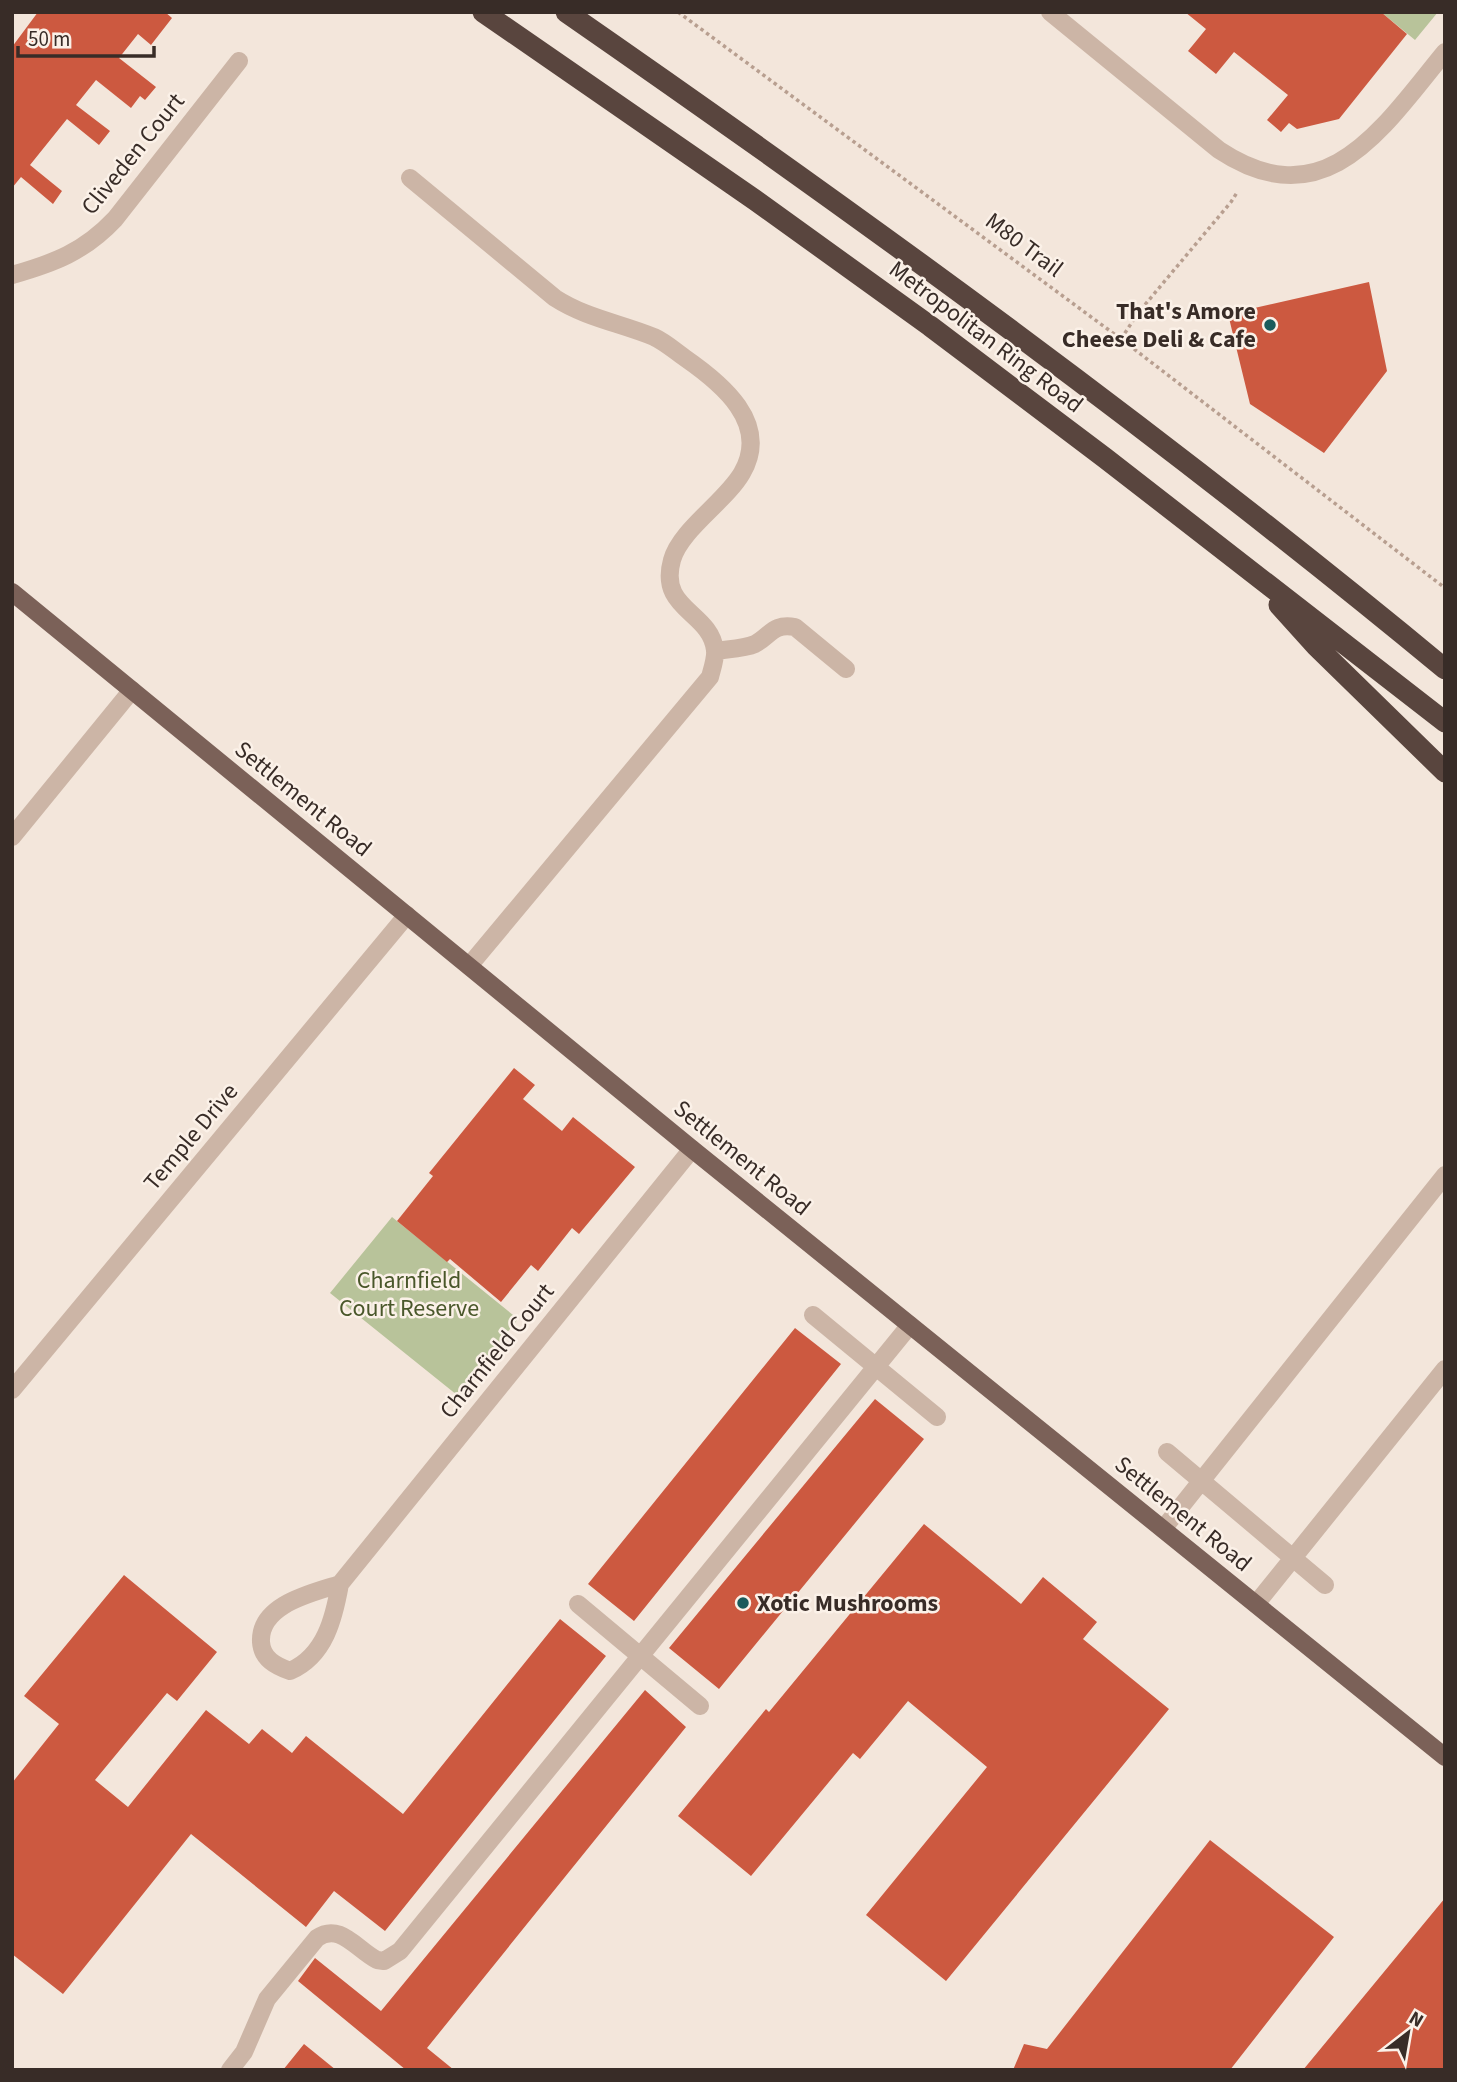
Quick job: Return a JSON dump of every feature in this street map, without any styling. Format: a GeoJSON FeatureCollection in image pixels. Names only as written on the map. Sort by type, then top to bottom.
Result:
{"type":"FeatureCollection","features":[{"type":"Feature","properties":{"kind":"highway","name":"Metropolitan Ring Road"},"geometry":{"type":"LineString","coordinates":[[483,12],[930,326],[1445,722]]}},
{"type":"Feature","properties":{"kind":"highway","name":"Metropolitan Ring Road"},"geometry":{"type":"LineString","coordinates":[[566,12],[914,259],[1212,483],[1445,667]]}},
{"type":"Feature","properties":{"kind":"highway"},"geometry":{"type":"LineString","coordinates":[[1243,566],[1316,646],[1445,772]]}},
{"type":"Feature","properties":{"kind":"main road","name":"Settlement Road"},"geometry":{"type":"LineString","coordinates":[[12,592],[692,1149],[1445,1757]]}},
{"type":"Feature","properties":{"kind":"street"},"geometry":{"type":"LineString","coordinates":[[1050,12],[1219,150],[1260,171],[1277,174],[1298,175],[1322,170],[1356,151],[1387,123],[1445,52]]}},
{"type":"Feature","properties":{"kind":"street","name":"Cliveden Court"},"geometry":{"type":"LineString","coordinates":[[12,275],[69,256],[99,236],[239,61]]}},
{"type":"Feature","properties":{"kind":"street"},"geometry":{"type":"LineString","coordinates":[[410,178],[555,298],[575,310],[656,338],[721,384],[742,410],[749,429],[749,450],[742,474],[684,540],[672,558],[669,586],[675,598],[708,634],[715,651],[710,677],[469,966]]}},
{"type":"Feature","properties":{"kind":"street"},"geometry":{"type":"LineString","coordinates":[[715,651],[754,644],[773,629],[784,625],[795,627],[846,669]]}},
{"type":"Feature","properties":{"kind":"street"},"geometry":{"type":"LineString","coordinates":[[12,837],[132,690]]}},
{"type":"Feature","properties":{"kind":"street","name":"Temple Drive"},"geometry":{"type":"LineString","coordinates":[[12,1391],[407,915]]}},
{"type":"Feature","properties":{"kind":"street","name":"Charnfield Court"},"geometry":{"type":"LineString","coordinates":[[340,1584],[297,1598],[272,1615],[261,1635],[261,1649],[269,1660],[290,1671],[302,1666],[312,1657],[329,1627],[340,1584],[692,1149]]}},
{"type":"Feature","properties":{"kind":"street"},"geometry":{"type":"LineString","coordinates":[[1163,1529],[1445,1175]]}},
{"type":"Feature","properties":{"kind":"street"},"geometry":{"type":"LineString","coordinates":[[813,1315],[937,1417]]}},
{"type":"Feature","properties":{"kind":"street"},"geometry":{"type":"LineString","coordinates":[[230,2070],[244,2052],[267,1999],[317,1938],[323,1934],[340,1933],[377,1960],[384,1961],[400,1951],[910,1325]]}},
{"type":"Feature","properties":{"kind":"street"},"geometry":{"type":"LineString","coordinates":[[1256,1604],[1445,1369]]}},
{"type":"Feature","properties":{"kind":"street"},"geometry":{"type":"LineString","coordinates":[[1167,1452],[1325,1585]]}},
{"type":"Feature","properties":{"kind":"street"},"geometry":{"type":"LineString","coordinates":[[578,1604],[700,1706]]}},
{"type":"Feature","properties":{"kind":"path","name":"M80 Trail"},"geometry":{"type":"LineString","coordinates":[[678,12],[1121,339],[1445,588]]}},
{"type":"Feature","properties":{"kind":"path"},"geometry":{"type":"LineString","coordinates":[[1121,339],[1138,313],[1238,191]]}},
{"type":"Feature","properties":{"kind":"green space"},"geometry":{"type":"Polygon","coordinates":[[[1381,12],[1438,12],[1415,40],[1381,12]]]}},
{"type":"Feature","properties":{"kind":"green space","name":"Charnfield Court Reserve"},"geometry":{"type":"Polygon","coordinates":[[[392,1217],[518,1319],[457,1395],[330,1293],[392,1217]]]}},
{"type":"Feature","properties":{"kind":"building"},"geometry":{"type":"Polygon","coordinates":[[[38,12],[165,12],[172,18],[151,45],[138,34],[119,58],[156,87],[145,100],[140,96],[131,108],[96,80],[76,105],[110,131],[99,145],[67,119],[30,165],[62,191],[53,204],[21,177],[12,188],[12,47],[38,12]]]}},
{"type":"Feature","properties":{"kind":"building"},"geometry":{"type":"Polygon","coordinates":[[[1185,12],[1381,12],[1407,34],[1339,119],[1297,129],[1289,123],[1281,132],[1267,120],[1288,95],[1234,52],[1216,74],[1188,51],[1206,29],[1185,12]]]}},
{"type":"Feature","properties":{"kind":"building"},"geometry":{"type":"Polygon","coordinates":[[[1369,282],[1387,371],[1324,453],[1250,404],[1228,314],[1369,282]]]}},
{"type":"Feature","properties":{"kind":"building"},"geometry":{"type":"Polygon","coordinates":[[[514,1068],[535,1085],[523,1099],[562,1131],[573,1117],[635,1167],[579,1234],[572,1228],[538,1271],[531,1265],[501,1302],[450,1259],[447,1262],[397,1221],[433,1176],[429,1173],[514,1068]]]}},
{"type":"Feature","properties":{"kind":"building"},"geometry":{"type":"Polygon","coordinates":[[[795,1328],[841,1364],[634,1621],[588,1584],[795,1328]]]}},
{"type":"Feature","properties":{"kind":"building"},"geometry":{"type":"Polygon","coordinates":[[[875,1399],[924,1439],[719,1689],[669,1648],[875,1399]]]}},
{"type":"Feature","properties":{"kind":"building"},"geometry":{"type":"Polygon","coordinates":[[[924,1524],[1021,1604],[1043,1577],[1097,1622],[1083,1639],[1169,1709],[946,1981],[866,1915],[987,1767],[908,1701],[860,1759],[853,1753],[751,1876],[678,1816],[766,1709],[769,1712],[924,1524]]]}},
{"type":"Feature","properties":{"kind":"building"},"geometry":{"type":"Polygon","coordinates":[[[124,1575],[217,1652],[177,1701],[167,1693],[95,1780],[128,1807],[206,1710],[249,1744],[262,1729],[292,1753],[306,1736],[403,1814],[560,1619],[606,1656],[385,1931],[334,1891],[306,1927],[191,1834],[63,1994],[12,1954],[12,1783],[59,1724],[24,1696],[124,1575]]]}},
{"type":"Feature","properties":{"kind":"building"},"geometry":{"type":"Polygon","coordinates":[[[645,1690],[686,1727],[427,2048],[454,2070],[406,2070],[298,1981],[315,1958],[381,2011],[645,1690]]]}},
{"type":"Feature","properties":{"kind":"building"},"geometry":{"type":"Polygon","coordinates":[[[1210,1840],[1334,1937],[1230,2070],[1013,2070],[1024,2044],[1047,2049],[1210,1840]]]}},
{"type":"Feature","properties":{"kind":"building"},"geometry":{"type":"Polygon","coordinates":[[[1445,1898],[1445,2070],[1303,2070],[1445,1898]]]}},
{"type":"Feature","properties":{"kind":"building"},"geometry":{"type":"Polygon","coordinates":[[[304,2044],[336,2070],[283,2070],[304,2044]]]}},
{"type":"Feature","properties":{"kind":"place","name":"That's Amore Cheese Deli & Cafe"},"geometry":{"type":"Point","coordinates":[1270,325]}},
{"type":"Feature","properties":{"kind":"place","name":"Xotic Mushrooms"},"geometry":{"type":"Point","coordinates":[743,1603]}}]}
